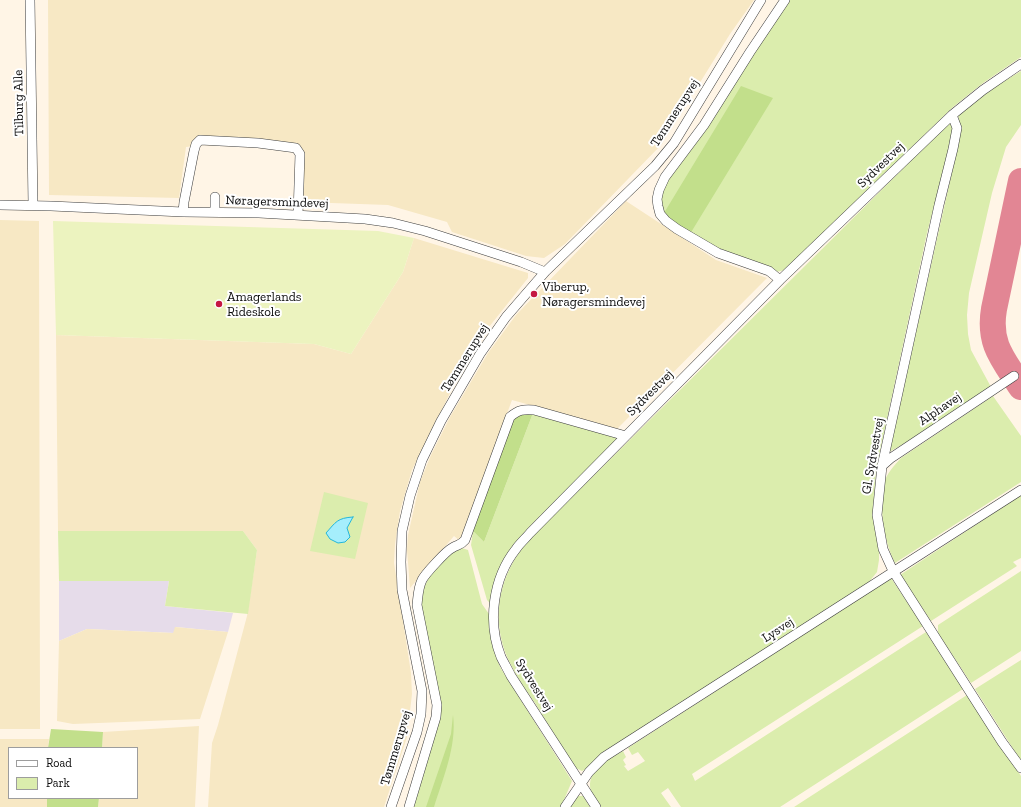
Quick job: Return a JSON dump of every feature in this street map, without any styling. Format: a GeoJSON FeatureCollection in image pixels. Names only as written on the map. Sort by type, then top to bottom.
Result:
{"type":"FeatureCollection","features":[{"type":"Feature","properties":{"kind":"street","name":"Tilburg Alle"},"geometry":{"type":"LineString","coordinates":[[30,0],[33,205]]}},
{"type":"Feature","properties":{"kind":"street","name":"Tømmerupvej"},"geometry":{"type":"LineString","coordinates":[[391,807],[417,732],[421,714],[422,691],[402,590],[401,562],[402,531],[410,496],[425,453],[441,421],[480,354],[506,317],[545,272],[655,166],[674,143],[761,0]]}},
{"type":"Feature","properties":{"kind":"street"},"geometry":{"type":"LineString","coordinates":[[780,280],[769,271],[718,253],[677,229],[666,221],[660,214],[658,199],[659,190],[665,178],[704,125],[785,0]]}},
{"type":"Feature","properties":{"kind":"street","name":"Sydvestvej"},"geometry":{"type":"LineString","coordinates":[[596,807],[511,676],[501,656],[495,634],[494,612],[497,590],[504,569],[516,549],[780,280],[952,115],[983,90],[1021,64]]}},
{"type":"Feature","properties":{"kind":"street","name":"Gl. Sydvestvej"},"geometry":{"type":"LineString","coordinates":[[952,115],[957,128],[882,466],[877,515],[883,549],[893,571],[1002,742],[1021,768]]}},
{"type":"Feature","properties":{"kind":"street"},"geometry":{"type":"LineString","coordinates":[[183,212],[194,151],[196,144],[200,140],[258,143],[292,147],[298,150],[300,154],[298,215]]}},
{"type":"Feature","properties":{"kind":"street"},"geometry":{"type":"LineString","coordinates":[[215,197],[215,212]]}},
{"type":"Feature","properties":{"kind":"street","name":"Nøragersmindevej"},"geometry":{"type":"LineString","coordinates":[[0,205],[298,215],[365,219],[393,223],[425,231],[521,262],[545,272]]}},
{"type":"Feature","properties":{"kind":"street","name":"Alphavej"},"geometry":{"type":"LineString","coordinates":[[882,466],[891,458],[1014,376]]}},
{"type":"Feature","properties":{"kind":"street"},"geometry":{"type":"LineString","coordinates":[[409,807],[436,717],[437,705],[418,605],[418,592],[422,580],[439,560],[452,547],[461,545],[465,540],[510,417],[517,411],[524,409],[534,410],[626,436]]}},
{"type":"Feature","properties":{"kind":"street","name":"Lysvej"},"geometry":{"type":"LineString","coordinates":[[565,807],[589,772],[604,757],[1021,490]]}},
{"type":"Feature","properties":{"kind":"shaded area"},"geometry":{"type":"Polygon","coordinates":[[[48,0],[754,0],[730,34],[662,144],[565,244],[544,258],[526,256],[452,232],[447,222],[388,205],[303,202],[302,151],[265,147],[204,145],[186,147],[179,198],[49,195],[48,0]]]}},
{"type":"Feature","properties":{"kind":"shaded area"},"geometry":{"type":"Polygon","coordinates":[[[626,201],[716,260],[767,278],[617,429],[512,400],[460,541],[454,536],[410,588],[407,550],[408,535],[420,482],[431,455],[450,417],[488,353],[516,315],[626,201]]]}},
{"type":"Feature","properties":{"kind":"shaded area"},"geometry":{"type":"Polygon","coordinates":[[[0,220],[39,221],[40,729],[0,729],[0,220]]]}},
{"type":"Feature","properties":{"kind":"shaded area"},"geometry":{"type":"Polygon","coordinates":[[[414,238],[528,273],[528,278],[481,337],[456,381],[412,470],[400,511],[394,563],[411,673],[412,694],[407,737],[384,807],[208,807],[212,743],[247,616],[257,550],[243,531],[58,531],[56,335],[314,344],[351,354],[403,272],[414,238]]]}},
{"type":"Feature","properties":{"kind":"shaded area"},"geometry":{"type":"Polygon","coordinates":[[[59,581],[169,581],[165,606],[233,613],[228,632],[176,627],[174,633],[87,629],[59,641],[59,581]]]}},
{"type":"Feature","properties":{"kind":"shaded area"},"geometry":{"type":"Polygon","coordinates":[[[175,627],[228,632],[200,719],[73,724],[57,721],[59,641],[87,629],[173,633],[175,627]]]}},
{"type":"Feature","properties":{"kind":"shaded area"},"geometry":{"type":"Polygon","coordinates":[[[199,726],[195,807],[98,807],[99,799],[138,799],[138,747],[102,747],[103,732],[199,726]]]}},
{"type":"Feature","properties":{"kind":"shaded area"},"geometry":{"type":"Polygon","coordinates":[[[0,739],[49,739],[48,747],[8,747],[8,799],[47,799],[47,807],[0,807],[0,739]]]}},
{"type":"Feature","properties":{"kind":"green space"},"geometry":{"type":"Polygon","coordinates":[[[789,0],[1021,0],[1021,57],[983,83],[953,107],[785,270],[776,272],[717,250],[678,227],[661,210],[662,192],[667,179],[789,0]]]}},
{"type":"Feature","properties":{"kind":"green space"},"geometry":{"type":"Polygon","coordinates":[[[1021,71],[1021,125],[1006,147],[992,193],[969,293],[967,315],[971,350],[991,387],[907,442],[889,452],[961,130],[958,115],[995,87],[1021,71]]]}},
{"type":"Feature","properties":{"kind":"green space"},"geometry":{"type":"Polygon","coordinates":[[[741,86],[773,98],[690,234],[664,213],[741,86]]]}},
{"type":"Feature","properties":{"kind":"green space"},"geometry":{"type":"Polygon","coordinates":[[[949,123],[952,126],[953,134],[927,233],[876,470],[873,512],[879,545],[877,572],[869,582],[597,758],[586,769],[582,771],[576,768],[517,676],[508,659],[503,644],[500,630],[500,601],[503,587],[514,560],[523,547],[540,529],[949,123]]]}},
{"type":"Feature","properties":{"kind":"green space","name":"Amagerlands Rideskole"},"geometry":{"type":"Polygon","coordinates":[[[53,221],[378,231],[414,238],[403,272],[351,354],[314,344],[56,335],[53,221]]]}},
{"type":"Feature","properties":{"kind":"green space"},"geometry":{"type":"Polygon","coordinates":[[[993,396],[1021,436],[1021,482],[895,563],[885,535],[882,514],[884,484],[888,473],[901,458],[993,396]]]}},
{"type":"Feature","properties":{"kind":"green space"},"geometry":{"type":"Polygon","coordinates":[[[519,413],[533,413],[484,542],[473,531],[514,417],[519,413]]]}},
{"type":"Feature","properties":{"kind":"green space"},"geometry":{"type":"Polygon","coordinates":[[[533,413],[618,438],[529,527],[514,545],[499,570],[490,603],[487,600],[471,545],[473,531],[484,542],[533,413]]]}},
{"type":"Feature","properties":{"kind":"green space"},"geometry":{"type":"Polygon","coordinates":[[[324,492],[368,503],[355,559],[310,551],[324,492]]]}},
{"type":"Feature","properties":{"kind":"green space"},"geometry":{"type":"Polygon","coordinates":[[[1021,495],[1021,558],[1013,562],[1017,566],[931,621],[900,575],[1021,495]]]}},
{"type":"Feature","properties":{"kind":"green space"},"geometry":{"type":"Polygon","coordinates":[[[58,531],[243,531],[257,550],[248,614],[165,606],[169,581],[59,581],[58,531]]]}},
{"type":"Feature","properties":{"kind":"green space"},"geometry":{"type":"Polygon","coordinates":[[[462,548],[468,550],[482,604],[489,614],[489,624],[493,647],[500,667],[572,781],[561,807],[412,807],[436,730],[421,594],[432,571],[453,550],[462,548]]]}},
{"type":"Feature","properties":{"kind":"green space"},"geometry":{"type":"Polygon","coordinates":[[[1021,571],[1021,651],[971,683],[938,633],[938,625],[1021,571]]]}},
{"type":"Feature","properties":{"kind":"green space"},"geometry":{"type":"Polygon","coordinates":[[[891,578],[923,626],[692,774],[695,781],[926,632],[963,689],[780,807],[681,807],[668,788],[661,793],[671,807],[601,807],[592,793],[590,784],[595,772],[605,762],[623,751],[626,757],[623,760],[626,765],[624,766],[628,771],[645,761],[638,752],[632,755],[628,748],[891,578]]]}},
{"type":"Feature","properties":{"kind":"green space"},"geometry":{"type":"Polygon","coordinates":[[[1021,660],[1021,761],[975,689],[1021,660]]]}},
{"type":"Feature","properties":{"kind":"green space"},"geometry":{"type":"Polygon","coordinates":[[[967,695],[1021,776],[1021,807],[794,807],[967,695]]]}},
{"type":"Feature","properties":{"kind":"green space"},"geometry":{"type":"Polygon","coordinates":[[[453,715],[453,738],[445,773],[434,807],[426,807],[451,734],[453,715]]]}},
{"type":"Feature","properties":{"kind":"green space"},"geometry":{"type":"Polygon","coordinates":[[[51,729],[103,732],[102,747],[48,747],[51,729]]]}},
{"type":"Feature","properties":{"kind":"green space"},"geometry":{"type":"Polygon","coordinates":[[[577,796],[583,796],[590,807],[570,807],[577,796]]]}},
{"type":"Feature","properties":{"kind":"green space"},"geometry":{"type":"Polygon","coordinates":[[[47,799],[99,799],[98,807],[47,807],[47,799]]]}},
{"type":"Feature","properties":{"kind":"water"},"geometry":{"type":"Polygon","coordinates":[[[353,517],[347,528],[350,537],[345,542],[338,543],[330,539],[326,533],[335,523],[343,518],[353,517]]]}},
{"type":"Feature","properties":{"kind":"taxiway"},"geometry":{"type":"LineString","coordinates":[[1021,181],[994,309],[993,321],[993,332],[998,351],[1021,387]]}},
{"type":"Feature","properties":{"kind":"place","name":"Viberup, Nøragersmindevej"},"geometry":{"type":"Point","coordinates":[534,294]}},
{"type":"Feature","properties":{"kind":"place","name":"Amagerlands Rideskole"},"geometry":{"type":"Point","coordinates":[219,304]}}]}
